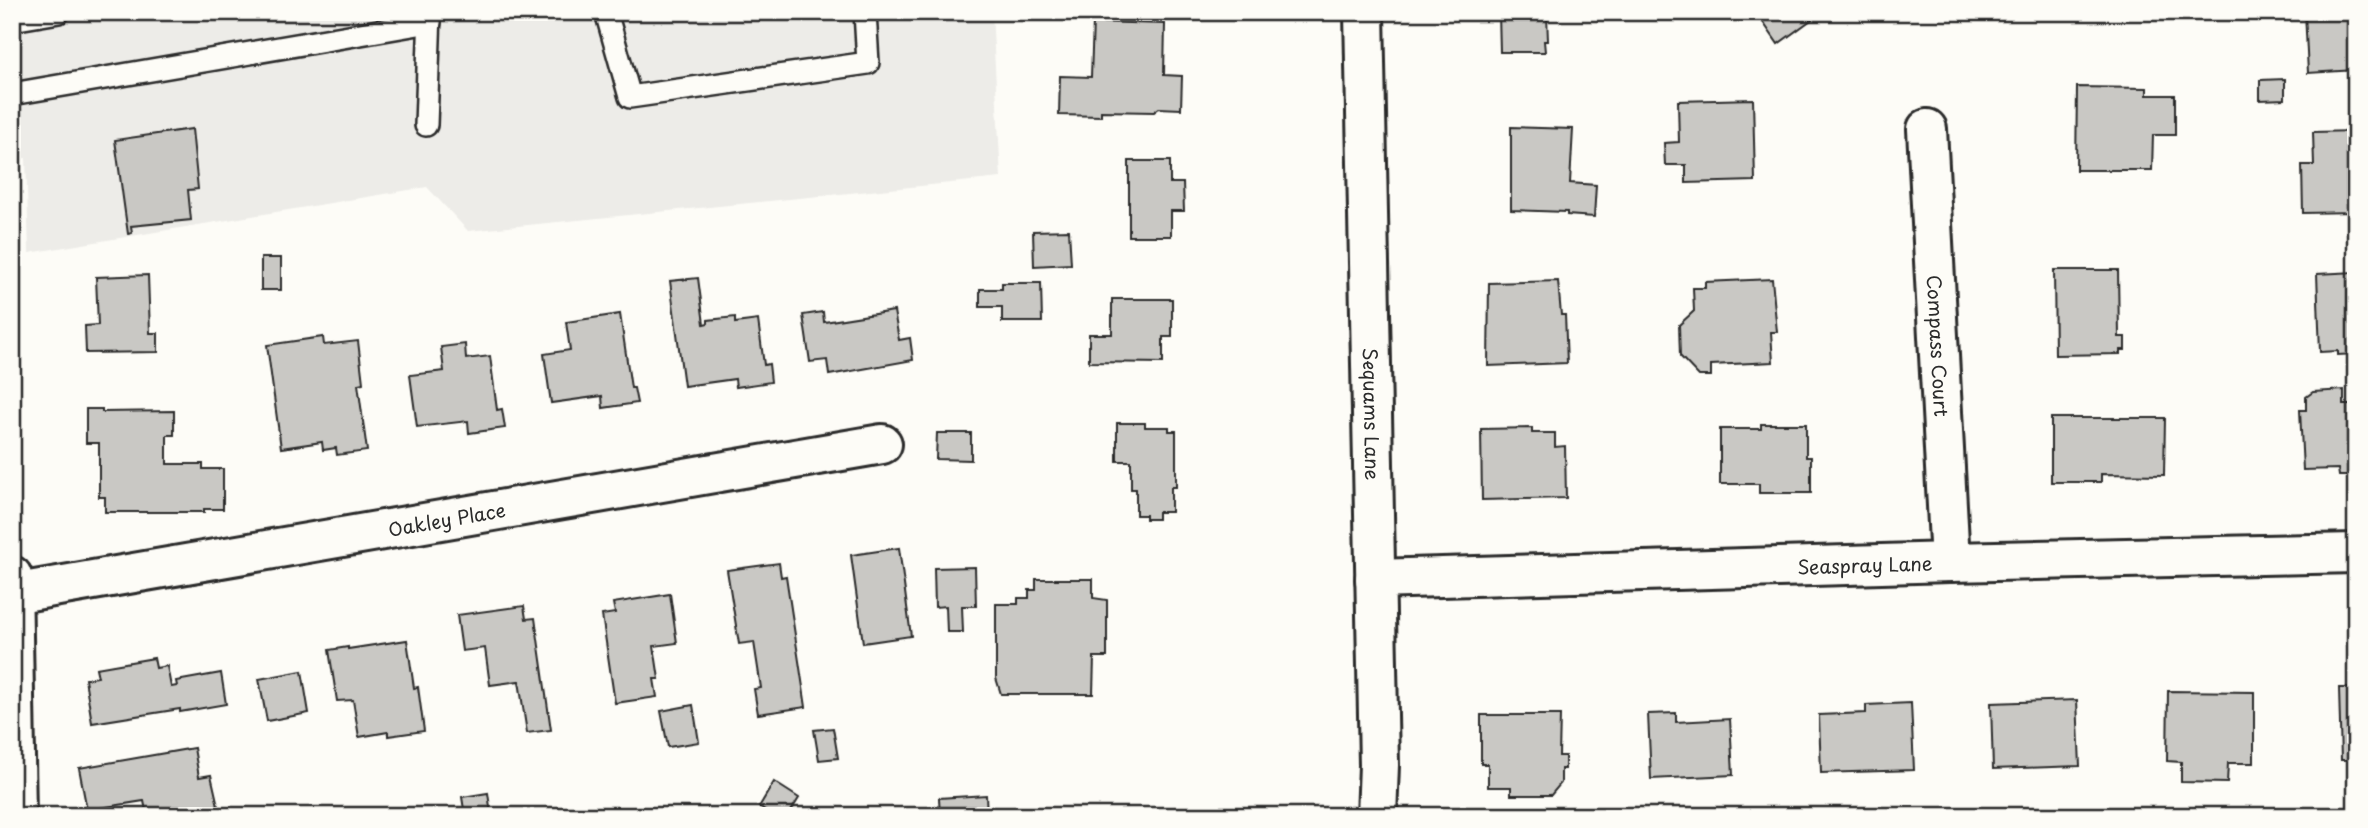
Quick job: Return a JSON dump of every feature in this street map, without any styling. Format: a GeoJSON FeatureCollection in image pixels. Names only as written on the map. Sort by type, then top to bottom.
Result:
{"type":"FeatureCollection","features":[{"type":"Feature","properties":{"kind":"street","name":"Sequams Lane"},"geometry":{"type":"LineString","coordinates":[[1364,12],[1380,765],[1377,816]]}},
{"type":"Feature","properties":{"kind":"street","name":"Compass Court"},"geometry":{"type":"LineString","coordinates":[[1927,129],[1950,562]]}},
{"type":"Feature","properties":{"kind":"street","name":"Oakley Place"},"geometry":{"type":"LineString","coordinates":[[12,594],[882,444]]}},
{"type":"Feature","properties":{"kind":"street","name":"Seaspray Lane"},"geometry":{"type":"LineString","coordinates":[[1376,579],[2356,553]]}},
{"type":"Feature","properties":{"kind":"street"},"geometry":{"type":"LineString","coordinates":[[12,576],[16,816]]}},
{"type":"Feature","properties":{"kind":"lane"},"geometry":{"type":"LineString","coordinates":[[12,20],[59,12]]}},
{"type":"Feature","properties":{"kind":"lane"},"geometry":{"type":"LineString","coordinates":[[606,12],[630,97],[868,63],[865,12]]}},
{"type":"Feature","properties":{"kind":"lane"},"geometry":{"type":"LineString","coordinates":[[12,94],[430,17],[426,125]]}},
{"type":"Feature","properties":{"kind":"shaded area"},"geometry":{"type":"Polygon","coordinates":[[[12,12],[992,12],[1001,178],[468,231],[427,187],[29,253],[26,158],[12,160],[12,12]]]}},
{"type":"Feature","properties":{"kind":"building"},"geometry":{"type":"Polygon","coordinates":[[[1499,12],[1545,12],[1548,41],[1544,41],[1545,52],[1500,52],[1499,12]]]}},
{"type":"Feature","properties":{"kind":"building"},"geometry":{"type":"Polygon","coordinates":[[[1756,12],[1822,12],[1778,44],[1756,12]]]}},
{"type":"Feature","properties":{"kind":"building"},"geometry":{"type":"Polygon","coordinates":[[[2305,12],[2356,12],[2356,70],[2308,73],[2305,12]]]}},
{"type":"Feature","properties":{"kind":"building"},"geometry":{"type":"Polygon","coordinates":[[[1093,22],[1165,24],[1164,75],[1182,76],[1181,109],[1159,108],[1154,112],[1101,111],[1101,116],[1059,115],[1060,76],[1091,77],[1093,22]]]}},
{"type":"Feature","properties":{"kind":"building"},"geometry":{"type":"Polygon","coordinates":[[[2285,79],[2285,99],[2260,100],[2260,80],[2285,79]]]}},
{"type":"Feature","properties":{"kind":"building"},"geometry":{"type":"Polygon","coordinates":[[[2077,87],[2147,88],[2147,95],[2175,95],[2175,135],[2153,135],[2152,170],[2076,170],[2077,87]]]}},
{"type":"Feature","properties":{"kind":"building"},"geometry":{"type":"Polygon","coordinates":[[[1753,99],[1755,181],[1686,183],[1686,165],[1665,165],[1664,143],[1679,142],[1678,101],[1753,99]]]}},
{"type":"Feature","properties":{"kind":"building"},"geometry":{"type":"Polygon","coordinates":[[[1511,127],[1573,129],[1570,183],[1596,185],[1594,217],[1567,215],[1567,212],[1511,210],[1511,127]]]}},
{"type":"Feature","properties":{"kind":"building"},"geometry":{"type":"Polygon","coordinates":[[[192,129],[198,189],[188,190],[191,220],[131,226],[132,233],[128,234],[115,140],[192,129]]]}},
{"type":"Feature","properties":{"kind":"building"},"geometry":{"type":"Polygon","coordinates":[[[2356,131],[2356,212],[2303,213],[2302,165],[2314,165],[2313,132],[2356,131]]]}},
{"type":"Feature","properties":{"kind":"building"},"geometry":{"type":"Polygon","coordinates":[[[1129,161],[1170,161],[1170,183],[1183,183],[1184,211],[1171,211],[1171,236],[1129,236],[1129,161]]]}},
{"type":"Feature","properties":{"kind":"building"},"geometry":{"type":"Polygon","coordinates":[[[1069,230],[1071,264],[1034,266],[1033,231],[1069,230]]]}},
{"type":"Feature","properties":{"kind":"building"},"geometry":{"type":"Polygon","coordinates":[[[261,258],[281,258],[281,290],[261,290],[261,258]]]}},
{"type":"Feature","properties":{"kind":"building"},"geometry":{"type":"Polygon","coordinates":[[[2054,270],[2118,270],[2119,337],[2125,337],[2125,350],[2120,350],[2120,354],[2055,355],[2054,270]]]}},
{"type":"Feature","properties":{"kind":"building"},"geometry":{"type":"Polygon","coordinates":[[[2356,272],[2356,354],[2320,352],[2317,274],[2356,272]]]}},
{"type":"Feature","properties":{"kind":"building"},"geometry":{"type":"Polygon","coordinates":[[[148,275],[150,333],[158,333],[158,352],[86,353],[85,326],[98,325],[96,277],[148,275]]]}},
{"type":"Feature","properties":{"kind":"building"},"geometry":{"type":"Polygon","coordinates":[[[698,278],[704,324],[708,323],[708,320],[735,317],[735,323],[758,320],[764,365],[769,364],[771,382],[736,387],[735,379],[684,386],[670,281],[698,278]]]}},
{"type":"Feature","properties":{"kind":"building"},"geometry":{"type":"Polygon","coordinates":[[[1772,279],[1777,332],[1771,332],[1773,362],[1711,365],[1711,376],[1699,376],[1680,356],[1679,325],[1694,311],[1693,288],[1705,288],[1705,282],[1772,279]]]}},
{"type":"Feature","properties":{"kind":"building"},"geometry":{"type":"Polygon","coordinates":[[[1558,281],[1561,315],[1565,315],[1567,363],[1488,366],[1489,283],[1558,281]]]}},
{"type":"Feature","properties":{"kind":"building"},"geometry":{"type":"Polygon","coordinates":[[[1002,283],[1041,283],[1042,322],[1002,322],[1002,307],[980,307],[980,289],[1002,289],[1002,283]]]}},
{"type":"Feature","properties":{"kind":"building"},"geometry":{"type":"Polygon","coordinates":[[[1112,299],[1172,299],[1172,337],[1163,337],[1163,363],[1089,362],[1089,334],[1112,334],[1112,299]]]}},
{"type":"Feature","properties":{"kind":"building"},"geometry":{"type":"Polygon","coordinates":[[[894,311],[899,340],[910,338],[913,360],[829,375],[827,360],[810,362],[803,315],[823,312],[824,322],[894,311]]]}},
{"type":"Feature","properties":{"kind":"building"},"geometry":{"type":"Polygon","coordinates":[[[620,314],[631,388],[634,388],[637,403],[603,408],[602,396],[551,403],[544,354],[570,350],[566,322],[620,314]]]}},
{"type":"Feature","properties":{"kind":"building"},"geometry":{"type":"Polygon","coordinates":[[[323,337],[324,345],[358,341],[363,383],[358,384],[367,451],[337,455],[336,448],[323,450],[322,442],[281,448],[267,345],[323,337]]]}},
{"type":"Feature","properties":{"kind":"building"},"geometry":{"type":"Polygon","coordinates":[[[465,344],[466,359],[490,356],[497,410],[502,409],[505,428],[469,433],[468,421],[417,427],[410,375],[444,371],[441,347],[465,344]]]}},
{"type":"Feature","properties":{"kind":"building"},"geometry":{"type":"Polygon","coordinates":[[[2344,390],[2344,405],[2356,405],[2356,476],[2339,476],[2338,469],[2303,470],[2300,410],[2306,410],[2306,397],[2313,392],[2344,390]]]}},
{"type":"Feature","properties":{"kind":"building"},"geometry":{"type":"Polygon","coordinates":[[[86,409],[102,409],[102,412],[174,411],[174,435],[167,435],[167,464],[203,464],[203,469],[223,469],[223,509],[204,509],[204,512],[105,512],[105,497],[99,497],[99,443],[86,443],[86,409]]]}},
{"type":"Feature","properties":{"kind":"building"},"geometry":{"type":"Polygon","coordinates":[[[2051,418],[2165,418],[2164,475],[2101,474],[2101,482],[2051,482],[2051,418]]]}},
{"type":"Feature","properties":{"kind":"building"},"geometry":{"type":"Polygon","coordinates":[[[1117,423],[1145,423],[1145,427],[1169,427],[1169,431],[1176,431],[1176,487],[1171,487],[1171,512],[1158,512],[1158,519],[1146,519],[1146,515],[1136,515],[1136,489],[1131,489],[1131,461],[1117,461],[1117,423]]]}},
{"type":"Feature","properties":{"kind":"building"},"geometry":{"type":"Polygon","coordinates":[[[1761,424],[1806,424],[1806,457],[1811,457],[1811,493],[1759,493],[1759,484],[1720,484],[1720,429],[1761,429],[1761,424]]]}},
{"type":"Feature","properties":{"kind":"building"},"geometry":{"type":"Polygon","coordinates":[[[1532,428],[1532,433],[1555,433],[1555,447],[1565,446],[1566,498],[1482,500],[1481,429],[1532,428]]]}},
{"type":"Feature","properties":{"kind":"building"},"geometry":{"type":"Polygon","coordinates":[[[937,433],[971,433],[971,460],[936,459],[937,433]]]}},
{"type":"Feature","properties":{"kind":"building"},"geometry":{"type":"Polygon","coordinates":[[[899,548],[911,636],[863,643],[851,555],[899,548]]]}},
{"type":"Feature","properties":{"kind":"building"},"geometry":{"type":"Polygon","coordinates":[[[779,563],[781,577],[786,576],[806,707],[758,714],[754,689],[761,688],[754,642],[739,644],[727,570],[779,563]]]}},
{"type":"Feature","properties":{"kind":"building"},"geometry":{"type":"Polygon","coordinates":[[[975,567],[976,606],[962,606],[963,632],[947,632],[946,606],[935,607],[934,568],[975,567]]]}},
{"type":"Feature","properties":{"kind":"building"},"geometry":{"type":"Polygon","coordinates":[[[1036,579],[1093,579],[1093,598],[1107,600],[1107,657],[1094,657],[1093,694],[1001,694],[996,678],[996,604],[1018,604],[1018,598],[1029,598],[1029,590],[1036,590],[1036,579]]]}},
{"type":"Feature","properties":{"kind":"building"},"geometry":{"type":"Polygon","coordinates":[[[670,594],[677,643],[654,646],[659,679],[654,679],[657,697],[615,703],[602,615],[615,613],[613,603],[670,594]]]}},
{"type":"Feature","properties":{"kind":"building"},"geometry":{"type":"Polygon","coordinates":[[[524,606],[526,619],[535,618],[551,730],[527,733],[519,681],[490,685],[485,648],[462,651],[457,615],[524,606]]]}},
{"type":"Feature","properties":{"kind":"building"},"geometry":{"type":"Polygon","coordinates":[[[407,640],[414,688],[418,687],[424,731],[388,736],[388,732],[359,737],[353,700],[337,701],[329,650],[407,640]]]}},
{"type":"Feature","properties":{"kind":"building"},"geometry":{"type":"Polygon","coordinates":[[[154,658],[156,668],[167,666],[171,687],[177,686],[176,681],[221,673],[226,704],[92,723],[85,679],[98,677],[96,668],[154,658]]]}},
{"type":"Feature","properties":{"kind":"building"},"geometry":{"type":"Polygon","coordinates":[[[302,671],[309,713],[267,721],[259,679],[302,671]]]}},
{"type":"Feature","properties":{"kind":"building"},"geometry":{"type":"Polygon","coordinates":[[[2339,688],[2356,688],[2356,760],[2341,760],[2339,688]]]}},
{"type":"Feature","properties":{"kind":"building"},"geometry":{"type":"Polygon","coordinates":[[[2168,691],[2254,692],[2254,763],[2228,763],[2227,783],[2181,782],[2181,762],[2167,761],[2168,691]]]}},
{"type":"Feature","properties":{"kind":"building"},"geometry":{"type":"Polygon","coordinates":[[[2077,700],[2080,766],[1993,769],[1991,703],[2077,700]]]}},
{"type":"Feature","properties":{"kind":"building"},"geometry":{"type":"Polygon","coordinates":[[[1911,703],[1914,770],[1821,773],[1819,715],[1866,713],[1866,705],[1911,703]]]}},
{"type":"Feature","properties":{"kind":"building"},"geometry":{"type":"Polygon","coordinates":[[[693,705],[699,742],[668,747],[661,711],[693,705]]]}},
{"type":"Feature","properties":{"kind":"building"},"geometry":{"type":"Polygon","coordinates":[[[1676,713],[1676,722],[1730,719],[1733,775],[1651,779],[1648,714],[1676,713]]]}},
{"type":"Feature","properties":{"kind":"building"},"geometry":{"type":"Polygon","coordinates":[[[1481,715],[1560,715],[1559,756],[1565,756],[1565,769],[1561,769],[1561,783],[1551,795],[1511,795],[1511,787],[1488,787],[1488,764],[1481,764],[1481,715]]]}},
{"type":"Feature","properties":{"kind":"building"},"geometry":{"type":"Polygon","coordinates":[[[833,728],[838,758],[819,760],[814,730],[833,728]]]}},
{"type":"Feature","properties":{"kind":"building"},"geometry":{"type":"Polygon","coordinates":[[[194,748],[199,777],[211,775],[219,810],[192,816],[147,816],[144,801],[87,810],[79,768],[194,748]]]}},
{"type":"Feature","properties":{"kind":"building"},"geometry":{"type":"Polygon","coordinates":[[[774,782],[799,798],[788,816],[773,816],[759,807],[774,782]]]}},
{"type":"Feature","properties":{"kind":"building"},"geometry":{"type":"Polygon","coordinates":[[[488,793],[491,814],[465,816],[462,797],[488,793]]]}},
{"type":"Feature","properties":{"kind":"building"},"geometry":{"type":"Polygon","coordinates":[[[986,795],[987,816],[940,816],[939,798],[986,795]]]}}]}
